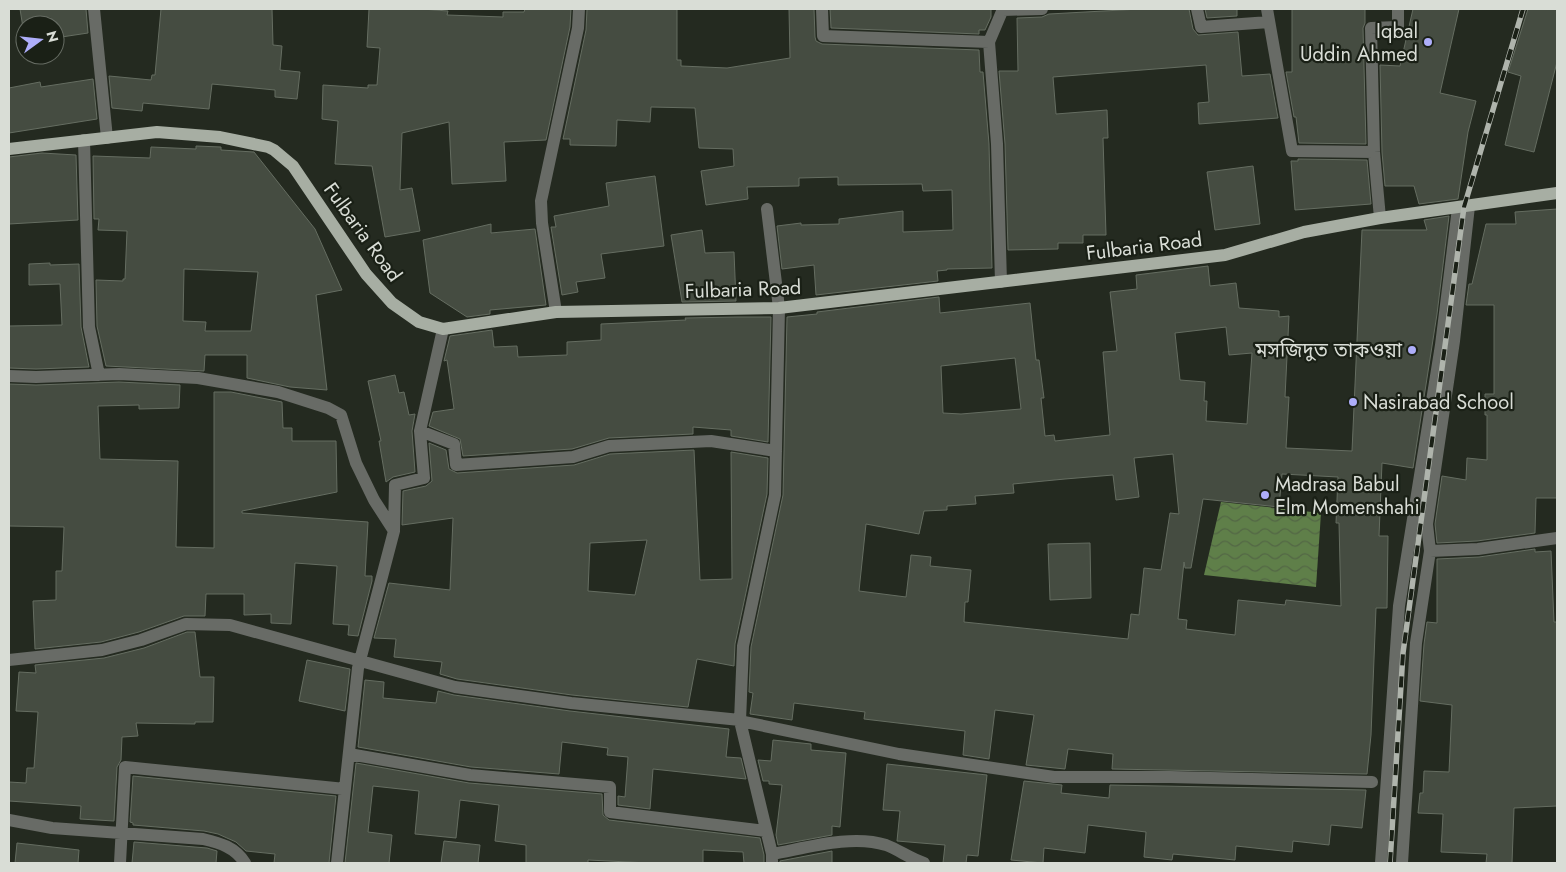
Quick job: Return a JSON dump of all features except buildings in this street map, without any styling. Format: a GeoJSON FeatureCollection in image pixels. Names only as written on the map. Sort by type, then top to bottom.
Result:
{"type":"FeatureCollection","features":[{"type":"Feature","properties":{"kind":"main road","name":"Fulbaria Road"},"geometry":{"type":"LineString","coordinates":[[9,149],[158,132],[220,137],[268,147],[293,166],[366,274],[392,303],[419,322],[443,329],[556,312],[779,308],[1225,255],[1304,232],[1380,218],[1557,193]]}},
{"type":"Feature","properties":{"kind":"street"},"geometry":{"type":"LineString","coordinates":[[94,9],[107,138]]}},
{"type":"Feature","properties":{"kind":"street"},"geometry":{"type":"LineString","coordinates":[[556,312],[542,223],[541,201],[578,28],[579,9]]}},
{"type":"Feature","properties":{"kind":"street"},"geometry":{"type":"LineString","coordinates":[[822,9],[823,36],[989,42]]}},
{"type":"Feature","properties":{"kind":"street"},"geometry":{"type":"LineString","coordinates":[[1001,282],[997,144],[989,42],[1003,9],[1042,9]]}},
{"type":"Feature","properties":{"kind":"street"},"geometry":{"type":"LineString","coordinates":[[1197,9],[1202,27],[1268,15],[1292,151],[1374,152]]}},
{"type":"Feature","properties":{"kind":"street"},"geometry":{"type":"LineString","coordinates":[[1380,218],[1374,152],[1371,28],[1398,28],[1398,9]]}},
{"type":"Feature","properties":{"kind":"street"},"geometry":{"type":"LineString","coordinates":[[84,140],[89,327],[99,374]]}},
{"type":"Feature","properties":{"kind":"street"},"geometry":{"type":"LineString","coordinates":[[1402,863],[1416,643],[1430,551],[1427,524],[1454,341],[1463,207]]}},
{"type":"Feature","properties":{"kind":"street"},"geometry":{"type":"LineString","coordinates":[[1381,863],[1399,606],[1463,207]]}},
{"type":"Feature","properties":{"kind":"street"},"geometry":{"type":"LineString","coordinates":[[767,208],[779,308],[775,495],[744,646],[740,720],[772,859],[843,841],[865,841],[886,845],[924,863]]}},
{"type":"Feature","properties":{"kind":"street"},"geometry":{"type":"LineString","coordinates":[[337,863],[360,660],[394,530],[395,485],[424,478],[420,431],[443,329]]}},
{"type":"Feature","properties":{"kind":"street"},"geometry":{"type":"LineString","coordinates":[[9,376],[119,374],[198,378],[278,392],[328,408],[340,415],[356,464],[374,500],[394,530]]}},
{"type":"Feature","properties":{"kind":"street"},"geometry":{"type":"LineString","coordinates":[[420,431],[454,444],[456,465],[573,457],[609,446],[711,441],[776,451]]}},
{"type":"Feature","properties":{"kind":"street"},"geometry":{"type":"LineString","coordinates":[[1430,551],[1478,549],[1557,538]]}},
{"type":"Feature","properties":{"kind":"street"},"geometry":{"type":"LineString","coordinates":[[9,660],[102,650],[141,640],[186,624],[230,625],[455,687],[571,703],[740,720],[899,754],[1054,777],[1170,777],[1372,782]]}},
{"type":"Feature","properties":{"kind":"street"},"geometry":{"type":"LineString","coordinates":[[349,754],[470,775],[610,787],[610,812],[766,831]]}},
{"type":"Feature","properties":{"kind":"street"},"geometry":{"type":"LineString","coordinates":[[120,863],[126,767],[345,789]]}},
{"type":"Feature","properties":{"kind":"street"},"geometry":{"type":"LineString","coordinates":[[9,820],[52,828],[203,839],[226,845],[245,863]]}},
{"type":"Feature","properties":{"kind":"water"},"geometry":{"type":"Polygon","coordinates":[[[1221,502],[1321,513],[1316,587],[1204,575],[1221,502]]]}},
{"type":"Feature","properties":{"kind":"railway"},"geometry":{"type":"LineString","coordinates":[[1390,863],[1403,653],[1464,207],[1523,9]]}},
{"type":"Feature","properties":{"kind":"place","name":"Iqbal Uddin Ahmed"},"geometry":{"type":"Point","coordinates":[1428,42]}},
{"type":"Feature","properties":{"kind":"place","name":"মসজিদুত তাকওয়া"},"geometry":{"type":"Point","coordinates":[1412,350]}},
{"type":"Feature","properties":{"kind":"place","name":"Nasirabad School"},"geometry":{"type":"Point","coordinates":[1353,402]}},
{"type":"Feature","properties":{"kind":"place","name":"Madrasa Babul Elm Momenshahi"},"geometry":{"type":"Point","coordinates":[1265,495]}}]}
